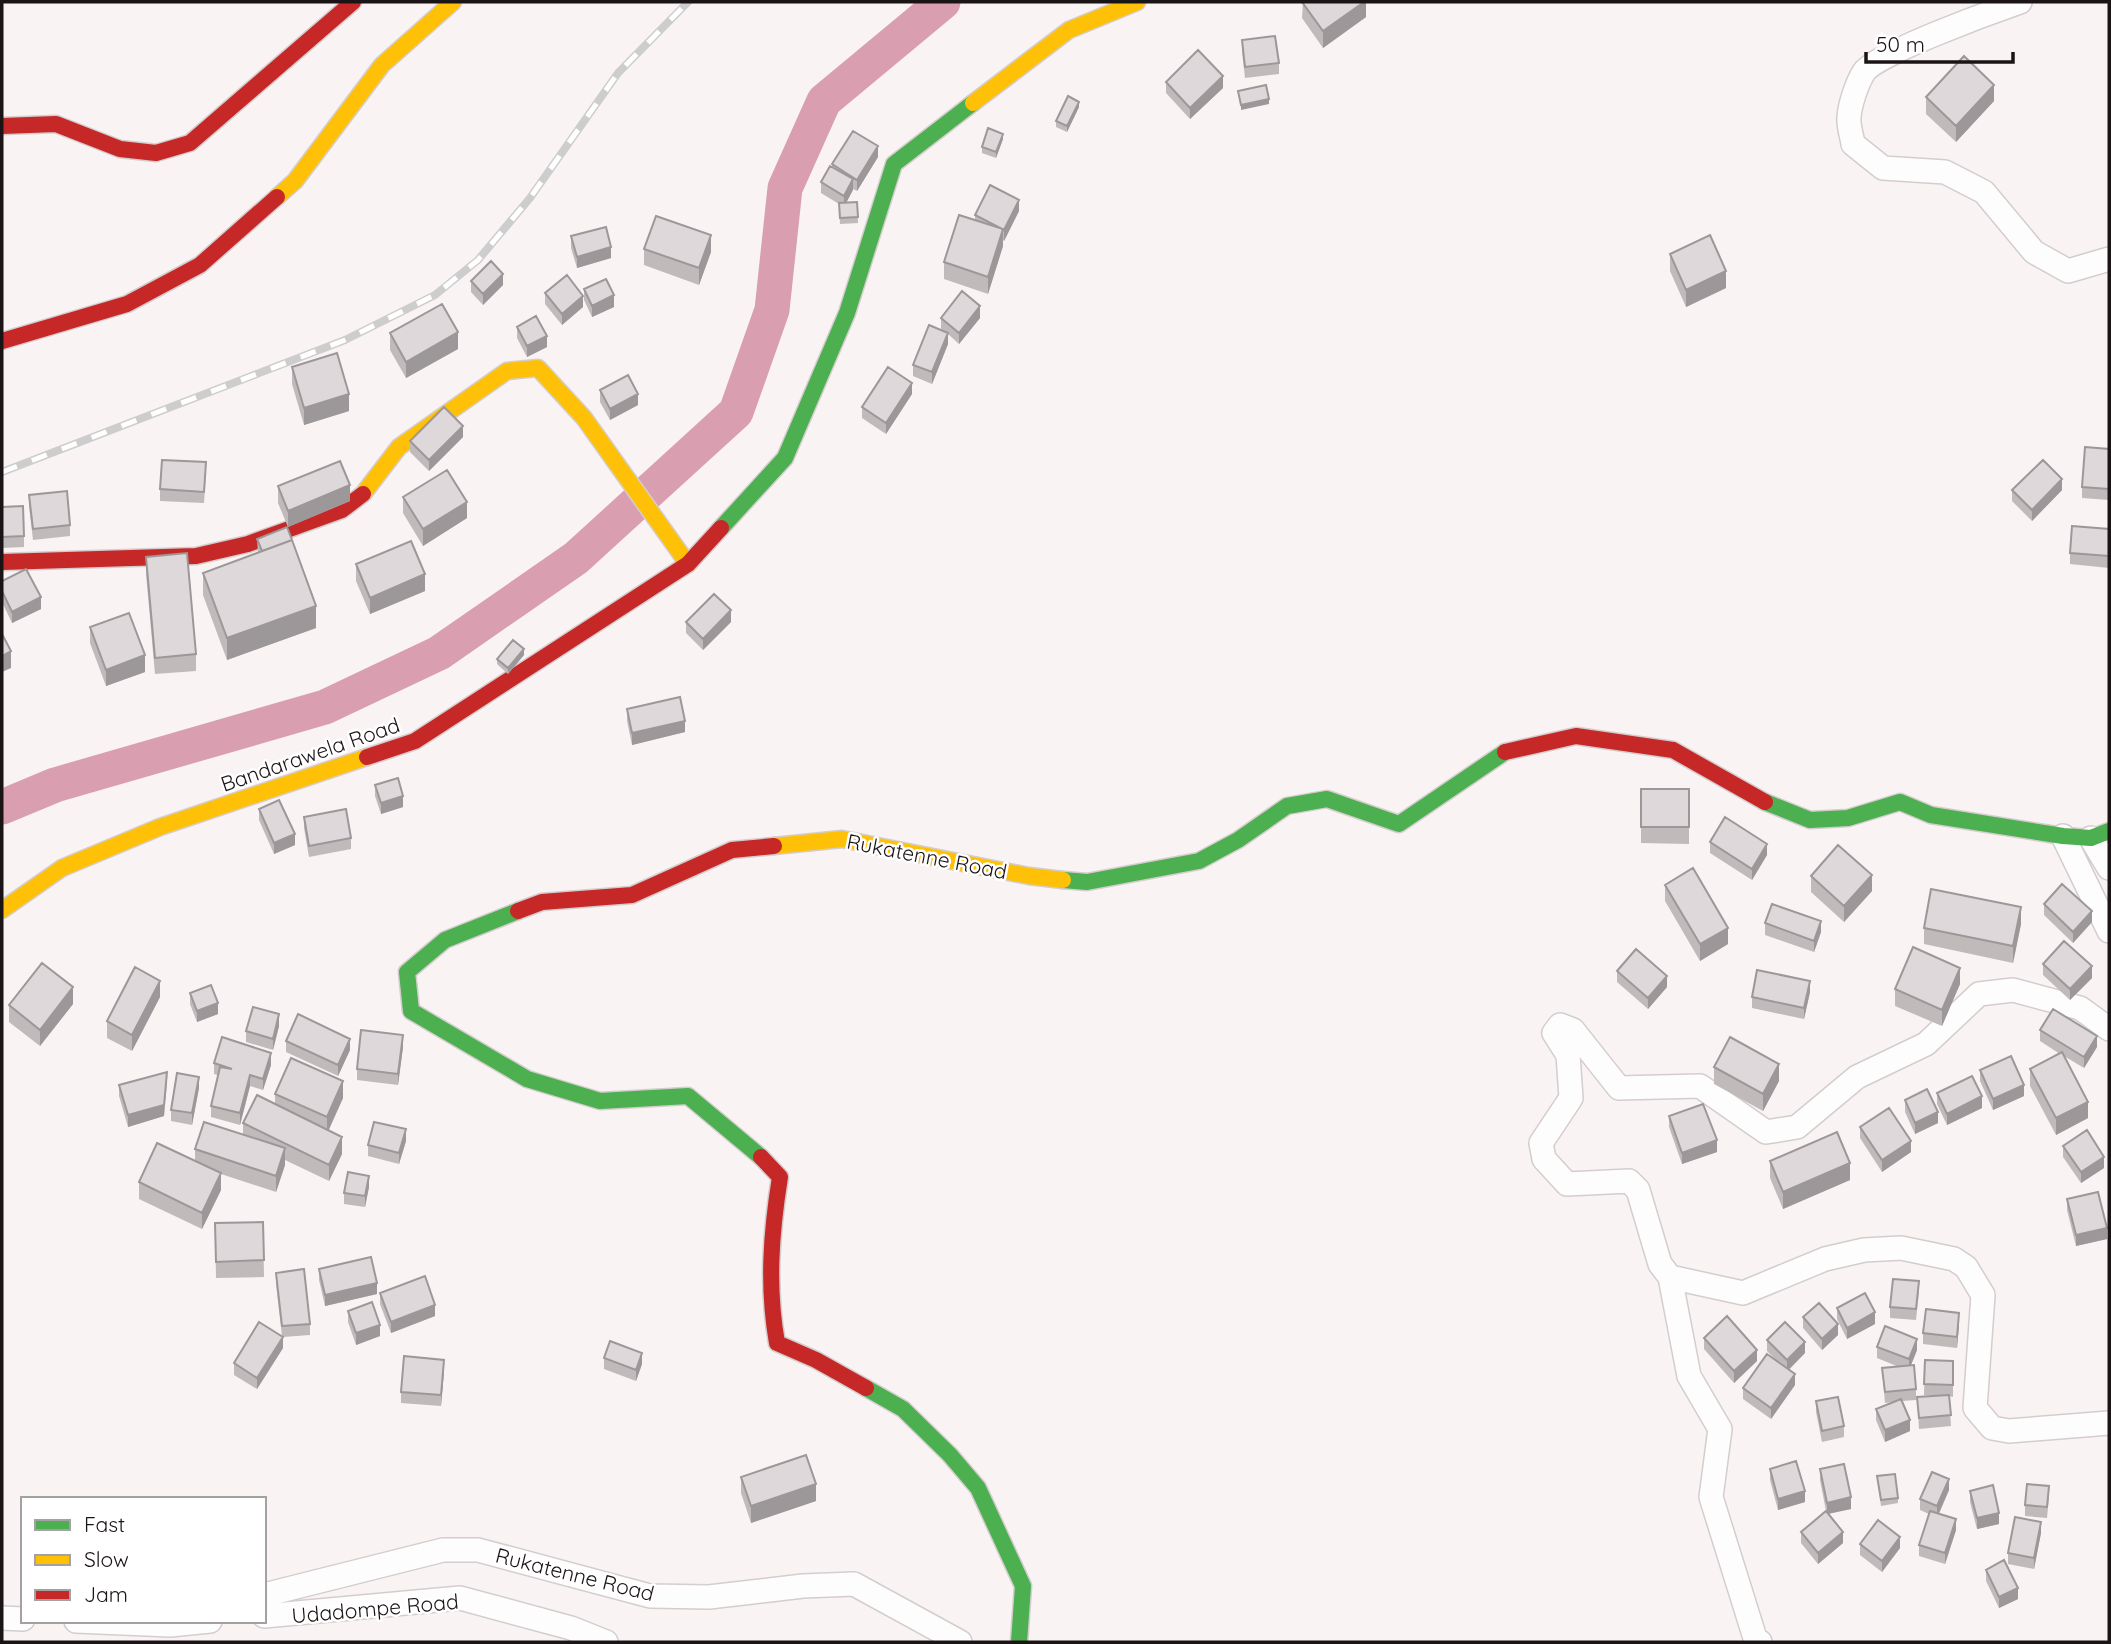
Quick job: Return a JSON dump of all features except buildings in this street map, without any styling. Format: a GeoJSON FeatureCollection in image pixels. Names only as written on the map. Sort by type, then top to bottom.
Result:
{"type":"FeatureCollection","features":[{"type":"Feature","properties":{"kind":"main road"},"geometry":{"type":"LineString","coordinates":[[2,126],[55,124],[120,149],[156,153],[190,142],[353,2]]}},
{"type":"Feature","properties":{"kind":"main road"},"geometry":{"type":"LineString","coordinates":[[2,341],[127,304],[200,265],[295,181],[382,65],[453,2]]}},
{"type":"Feature","properties":{"kind":"main road","name":"Bandarawela Road"},"geometry":{"type":"LineString","coordinates":[[2,910],[62,868],[160,827],[415,741],[688,564],[785,458],[847,313],[894,164],[1069,30],[1137,2]]}},
{"type":"Feature","properties":{"kind":"main road"},"geometry":{"type":"LineString","coordinates":[[2,562],[196,556],[248,544],[342,510],[364,493],[398,447],[507,371],[538,368],[584,418],[688,564]]}},
{"type":"Feature","properties":{"kind":"main road","name":"Rukatenne Road"},"geometry":{"type":"LineString","coordinates":[[1019,1642],[1023,1586],[978,1488],[950,1455],[903,1409],[816,1360],[777,1343],[769,1281],[771,1236],[779,1177],[752,1147],[688,1096],[600,1101],[527,1079],[411,1011],[407,972],[445,940],[542,902],[632,895],[732,850],[842,839],[1030,876],[1087,882],[1199,861],[1238,840],[1287,807],[1326,799],[1399,824],[1509,749],[1576,736],[1673,750],[1767,803],[1810,820],[1848,818],[1900,802],[1931,815],[2063,836],[2100,834]]}},
{"type":"Feature","properties":{"kind":"street"},"geometry":{"type":"LineString","coordinates":[[2021,2],[1986,13],[1880,59],[1865,71],[1849,118],[1853,144],[1883,168],[1945,172],[1984,192],[2034,252],[2068,271],[2109,259]]}},
{"type":"Feature","properties":{"kind":"street"},"geometry":{"type":"LineString","coordinates":[[2100,834],[2109,868]]}},
{"type":"Feature","properties":{"kind":"street"},"geometry":{"type":"LineString","coordinates":[[2063,836],[2109,931]]}},
{"type":"Feature","properties":{"kind":"street"},"geometry":{"type":"LineString","coordinates":[[1760,1642],[1755,1638],[1711,1497],[1720,1429],[1689,1376],[1670,1277],[1660,1264],[1638,1191],[1629,1181],[1567,1184],[1544,1160],[1541,1143],[1571,1098],[1568,1055],[1554,1033],[1560,1024],[1573,1030],[1619,1088],[1700,1086],[1766,1132],[1797,1127],[1857,1077],[1926,1044],[1979,994],[2013,990],[2080,1008],[2109,1029]]}},
{"type":"Feature","properties":{"kind":"street"},"geometry":{"type":"LineString","coordinates":[[1670,1277],[1743,1293],[1825,1259],[1864,1250],[1901,1248],[1954,1259],[1966,1267],[1983,1295],[1975,1408],[1992,1427],[2009,1431],[2109,1423]]}},
{"type":"Feature","properties":{"kind":"street","name":"Rukatenne Road"},"geometry":{"type":"LineString","coordinates":[[266,1594],[443,1550],[478,1550],[650,1596],[709,1597],[803,1586],[853,1584],[960,1642]]}},
{"type":"Feature","properties":{"kind":"street","name":"Udadompe Road"},"geometry":{"type":"LineString","coordinates":[[266,1616],[460,1598],[570,1628],[606,1642]]}},
{"type":"Feature","properties":{"kind":"street"},"geometry":{"type":"LineString","coordinates":[[2,1618],[21,1619]]}},
{"type":"Feature","properties":{"kind":"waterway"},"geometry":{"type":"LineString","coordinates":[[2,807],[55,785],[325,707],[439,653],[576,558],[736,412],[772,310],[785,188],[824,101],[943,2]]}},
{"type":"Feature","properties":{"kind":"railway"},"geometry":{"type":"LineString","coordinates":[[2,472],[345,340],[435,295],[478,260],[530,198],[618,73],[688,2]]}},
{"type":"Feature","properties":{"kind":"traffic: fast"},"geometry":{"type":"LineString","coordinates":[[721,528],[785,458],[847,313],[894,164],[973,103]]}},
{"type":"Feature","properties":{"kind":"traffic: fast"},"geometry":{"type":"LineString","coordinates":[[1063,880],[1087,882],[1199,861],[1238,840],[1287,806],[1327,799],[1399,824],[1505,752]]}},
{"type":"Feature","properties":{"kind":"traffic: fast"},"geometry":{"type":"LineString","coordinates":[[1765,802],[1810,820],[1848,818],[1900,802],[1931,815],[2063,836],[2091,838],[2109,831]]}},
{"type":"Feature","properties":{"kind":"traffic: fast"},"geometry":{"type":"LineString","coordinates":[[518,911],[445,940],[407,972],[411,1011],[527,1079],[600,1101],[688,1096],[761,1157]]}},
{"type":"Feature","properties":{"kind":"traffic: fast"},"geometry":{"type":"LineString","coordinates":[[866,1388],[903,1409],[950,1455],[978,1488],[1023,1586],[1019,1642]]}},
{"type":"Feature","properties":{"kind":"traffic: slow"},"geometry":{"type":"LineString","coordinates":[[277,197],[295,181],[382,65],[453,2]]}},
{"type":"Feature","properties":{"kind":"traffic: slow"},"geometry":{"type":"LineString","coordinates":[[973,103],[1069,30],[1137,2]]}},
{"type":"Feature","properties":{"kind":"traffic: slow"},"geometry":{"type":"LineString","coordinates":[[363,494],[399,447],[507,371],[538,368],[584,418],[688,564]]}},
{"type":"Feature","properties":{"kind":"traffic: slow"},"geometry":{"type":"LineString","coordinates":[[2,910],[62,868],[160,827],[367,757]]}},
{"type":"Feature","properties":{"kind":"traffic: slow"},"geometry":{"type":"LineString","coordinates":[[774,846],[842,839],[1029,876],[1063,880]]}},
{"type":"Feature","properties":{"kind":"traffic: jam"},"geometry":{"type":"LineString","coordinates":[[2,126],[56,124],[120,149],[156,153],[190,143],[353,2]]}},
{"type":"Feature","properties":{"kind":"traffic: jam"},"geometry":{"type":"LineString","coordinates":[[2,341],[127,304],[200,265],[277,197]]}},
{"type":"Feature","properties":{"kind":"traffic: jam"},"geometry":{"type":"LineString","coordinates":[[2,562],[196,556],[248,544],[342,510],[363,494]]}},
{"type":"Feature","properties":{"kind":"traffic: jam"},"geometry":{"type":"LineString","coordinates":[[367,757],[415,741],[688,564],[721,528]]}},
{"type":"Feature","properties":{"kind":"traffic: jam"},"geometry":{"type":"LineString","coordinates":[[1505,752],[1576,736],[1673,750],[1765,802]]}},
{"type":"Feature","properties":{"kind":"traffic: jam"},"geometry":{"type":"LineString","coordinates":[[518,911],[542,902],[632,895],[732,850],[774,846]]}},
{"type":"Feature","properties":{"kind":"traffic: jam"},"geometry":{"type":"LineString","coordinates":[[761,1157],[780,1177],[771,1260],[777,1343],[816,1360],[866,1388]]}}]}
